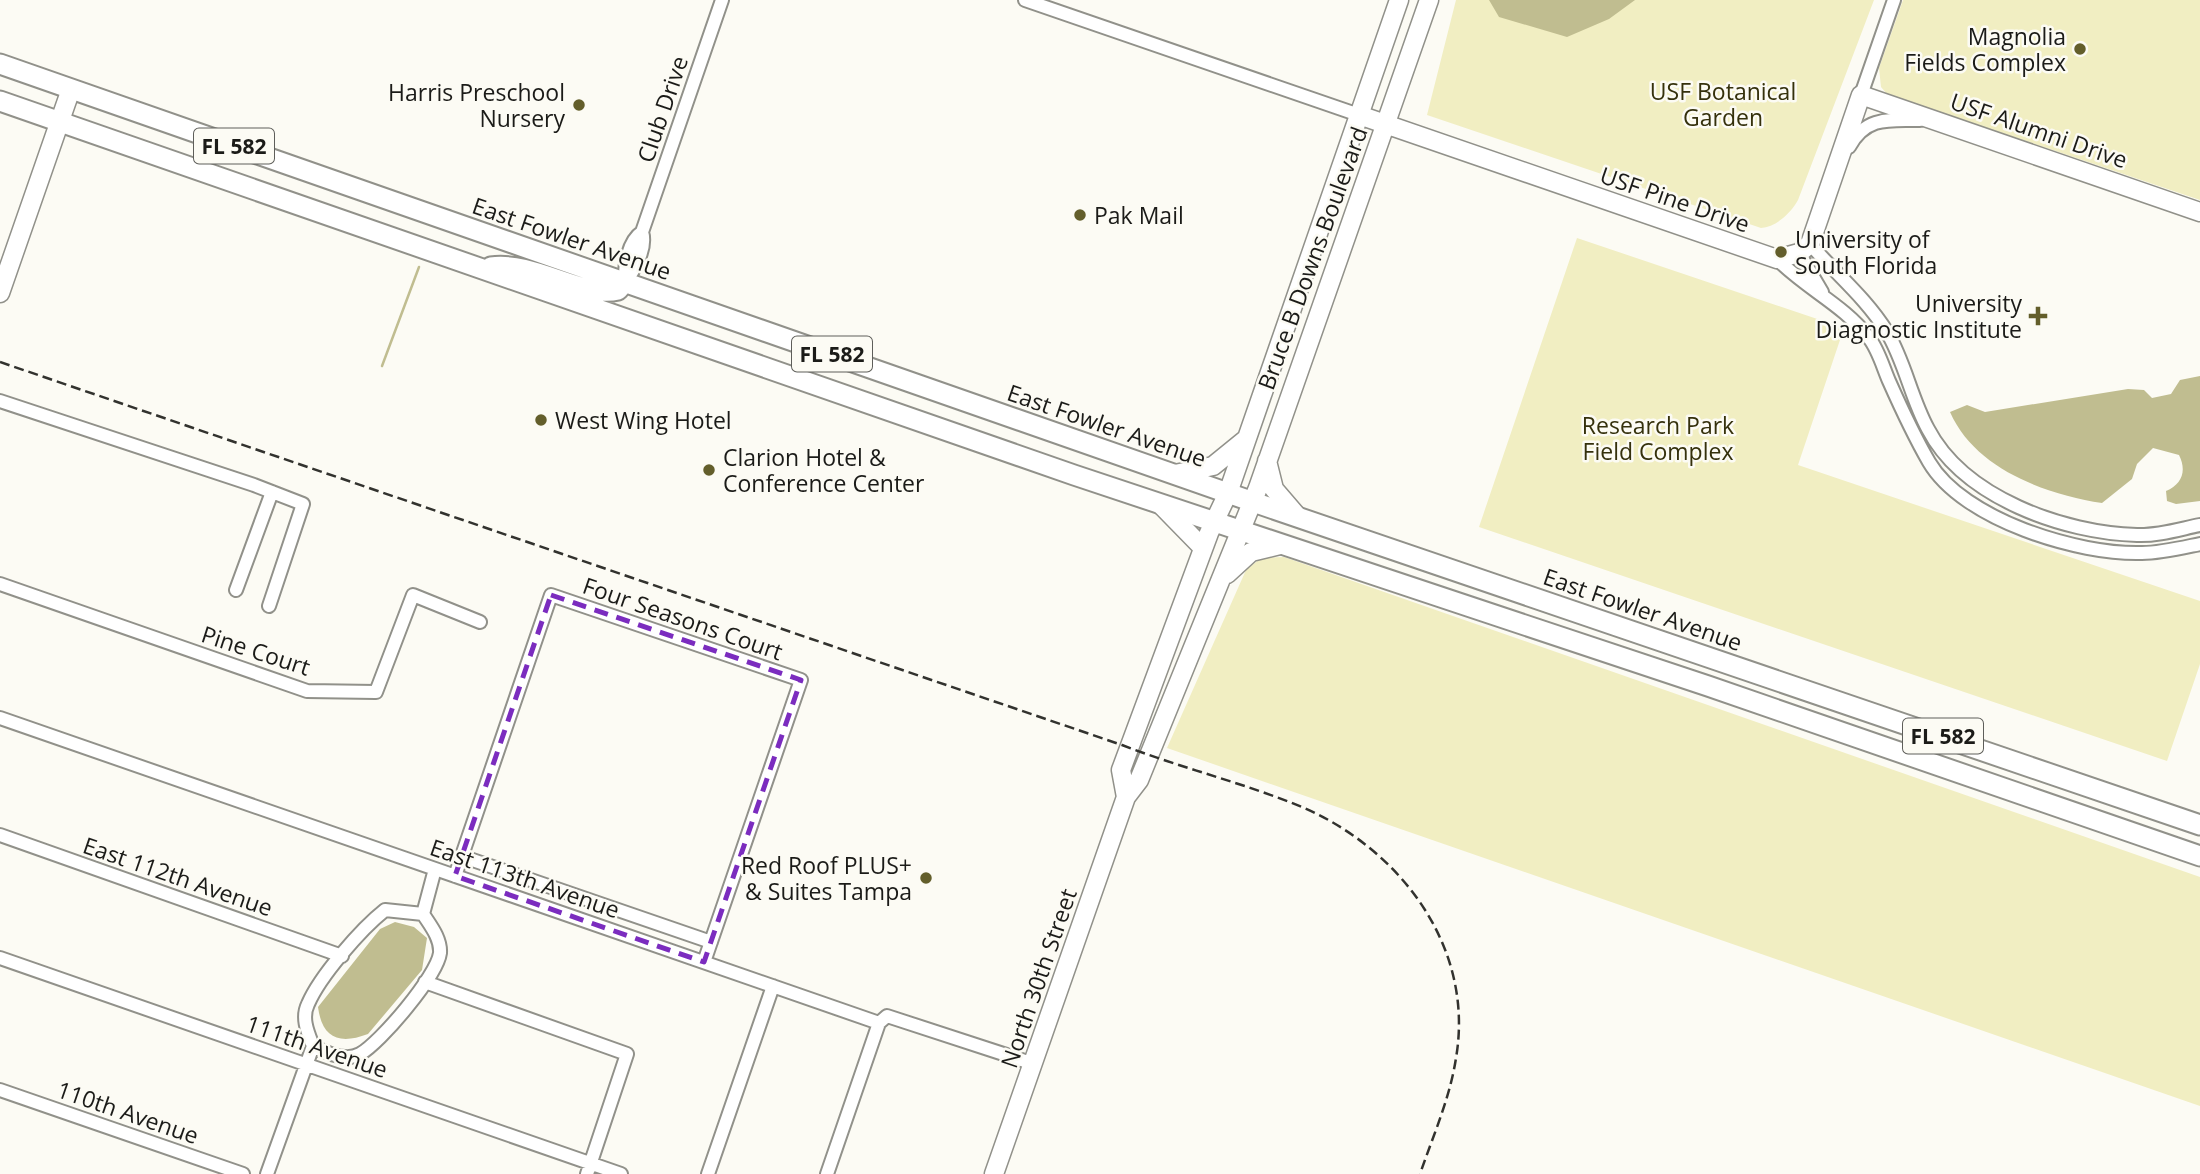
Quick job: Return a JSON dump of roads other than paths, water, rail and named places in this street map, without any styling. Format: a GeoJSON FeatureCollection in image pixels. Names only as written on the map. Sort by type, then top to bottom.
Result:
{"type":"FeatureCollection","features":[{"type":"Feature","properties":{"kind":"main road","name":"Bruce B Downs Boulevard"},"geometry":{"type":"LineString","coordinates":[[1228,493],[1399,0]]}},
{"type":"Feature","properties":{"kind":"main road","name":"Bruce B Downs Boulevard"},"geometry":{"type":"LineString","coordinates":[[1240,531],[1429,0]]}},
{"type":"Feature","properties":{"kind":"main road","name":"East Fowler Avenue"},"geometry":{"type":"LineString","coordinates":[[0,65],[1300,518],[2200,825]]}},
{"type":"Feature","properties":{"kind":"main road"},"geometry":{"type":"LineString","coordinates":[[0,293],[71,89]]}},
{"type":"Feature","properties":{"kind":"main road","name":"USF Alumni Drive"},"geometry":{"type":"LineString","coordinates":[[1861,95],[2200,212]]}},
{"type":"Feature","properties":{"kind":"main road"},"geometry":{"type":"LineString","coordinates":[[1777,259],[1805,248],[1834,175],[1861,95]]}},
{"type":"Feature","properties":{"kind":"main road","name":"FL 582"},"geometry":{"type":"LineString","coordinates":[[0,101],[1160,504],[1708,687],[2200,856]]}},
{"type":"Feature","properties":{"kind":"main road","name":"USF Pine Drive"},"geometry":{"type":"LineString","coordinates":[[1359,115],[1777,259]]}},
{"type":"Feature","properties":{"kind":"main road"},"geometry":{"type":"LineString","coordinates":[[479,268],[502,265],[524,268],[601,291],[618,290],[625,282]]}},
{"type":"Feature","properties":{"kind":"main road"},"geometry":{"type":"LineString","coordinates":[[1175,474],[1213,466],[1247,438]]}},
{"type":"Feature","properties":{"kind":"main road"},"geometry":{"type":"LineString","coordinates":[[1267,457],[1268,475],[1273,489],[1300,518]]}},
{"type":"Feature","properties":{"kind":"main road","name":"North 30th Street"},"geometry":{"type":"LineString","coordinates":[[1126,797],[1121,770],[1203,548],[1228,493]]}},
{"type":"Feature","properties":{"kind":"main road"},"geometry":{"type":"LineString","coordinates":[[1160,504],[1203,548]]}},
{"type":"Feature","properties":{"kind":"main road","name":"North 30th Street"},"geometry":{"type":"LineString","coordinates":[[994,1174],[1126,797],[1139,780],[1240,531]]}},
{"type":"Feature","properties":{"kind":"main road"},"geometry":{"type":"LineString","coordinates":[[1222,579],[1244,556],[1264,547],[1280,545]]}},
{"type":"Feature","properties":{"kind":"street","name":"Club Drive"},"geometry":{"type":"LineString","coordinates":[[625,282],[624,269],[636,236],[642,232],[723,0]]}},
{"type":"Feature","properties":{"kind":"street"},"geometry":{"type":"LineString","coordinates":[[1025,0],[1359,115]]}},
{"type":"Feature","properties":{"kind":"street"},"geometry":{"type":"LineString","coordinates":[[1861,95],[1894,0]]}},
{"type":"Feature","properties":{"kind":"street"},"geometry":{"type":"LineString","coordinates":[[1834,175],[1855,137],[1876,121],[1934,120]]}},
{"type":"Feature","properties":{"kind":"street"},"geometry":{"type":"LineString","coordinates":[[1805,248],[1826,299]]}},
{"type":"Feature","properties":{"kind":"street"},"geometry":{"type":"LineString","coordinates":[[1805,248],[1866,301],[1888,333],[1927,429],[1965,474],[1997,499],[2037,513],[2113,533],[2139,536],[2200,525]]}},
{"type":"Feature","properties":{"kind":"street"},"geometry":{"type":"LineString","coordinates":[[1777,259],[1793,275],[1850,315],[1872,341],[1898,403],[1931,465],[1954,490],[1981,509],[2033,533],[2112,551],[2141,553],[2200,544]]}},
{"type":"Feature","properties":{"kind":"street"},"geometry":{"type":"LineString","coordinates":[[1850,315],[1866,301]]}},
{"type":"Feature","properties":{"kind":"street"},"geometry":{"type":"LineString","coordinates":[[0,401],[303,504],[269,606]]}},
{"type":"Feature","properties":{"kind":"street"},"geometry":{"type":"LineString","coordinates":[[236,590],[272,492]]}},
{"type":"Feature","properties":{"kind":"street"},"geometry":{"type":"LineString","coordinates":[[2033,533],[2037,513]]}},
{"type":"Feature","properties":{"kind":"street","name":"Pine Court"},"geometry":{"type":"LineString","coordinates":[[0,584],[307,691],[376,692],[413,595],[481,622]]}},
{"type":"Feature","properties":{"kind":"street","name":"Four Seasons Court"},"geometry":{"type":"LineString","coordinates":[[455,876],[551,595],[801,680],[704,962]]}},
{"type":"Feature","properties":{"kind":"street","name":"East 113th Avenue"},"geometry":{"type":"LineString","coordinates":[[0,718],[880,1023],[887,1016],[894,1016],[1034,1064]]}},
{"type":"Feature","properties":{"kind":"street","name":"East 112th Avenue"},"geometry":{"type":"LineString","coordinates":[[0,835],[342,956]]}},
{"type":"Feature","properties":{"kind":"street"},"geometry":{"type":"LineString","coordinates":[[461,856],[711,942]]}},
{"type":"Feature","properties":{"kind":"street"},"geometry":{"type":"LineString","coordinates":[[313,1046],[330,1055],[358,1056],[376,1041],[425,982],[440,951],[435,932],[423,914],[435,869]]}},
{"type":"Feature","properties":{"kind":"street"},"geometry":{"type":"LineString","coordinates":[[267,1174],[313,1046],[305,1024],[307,1005],[369,923],[385,910],[423,914]]}},
{"type":"Feature","properties":{"kind":"street","name":"111th Avenue"},"geometry":{"type":"LineString","coordinates":[[0,958],[306,1065],[589,1169],[621,1174]]}},
{"type":"Feature","properties":{"kind":"street"},"geometry":{"type":"LineString","coordinates":[[425,982],[627,1054],[589,1169]]}},
{"type":"Feature","properties":{"kind":"street"},"geometry":{"type":"LineString","coordinates":[[708,1174],[773,986]]}},
{"type":"Feature","properties":{"kind":"street"},"geometry":{"type":"LineString","coordinates":[[827,1174],[880,1023]]}},
{"type":"Feature","properties":{"kind":"street","name":"110th Avenue"},"geometry":{"type":"LineString","coordinates":[[0,1090],[243,1174]]}},
{"type":"Feature","properties":{"kind":"waterway"},"geometry":{"type":"LineString","coordinates":[[382,366],[419,267]]}},
{"type":"Feature","properties":{"kind":"railway"},"geometry":{"type":"LineString","coordinates":[[0,362],[1258,790],[1338,825],[1370,848],[1399,876],[1423,907],[1441,941],[1454,978],[1459,1017],[1456,1058],[1445,1102],[1420,1174]]}},
{"type":"Feature","properties":{"kind":"place","name":"Magnolia Fields Complex"},"geometry":{"type":"Point","coordinates":[2080,49]}},
{"type":"Feature","properties":{"kind":"place","name":"Harris Preschool Nursery"},"geometry":{"type":"Point","coordinates":[579,105]}},
{"type":"Feature","properties":{"kind":"place","name":"Pak Mail"},"geometry":{"type":"Point","coordinates":[1080,215]}},
{"type":"Feature","properties":{"kind":"place","name":"University of South Florida"},"geometry":{"type":"Point","coordinates":[1781,252]}},
{"type":"Feature","properties":{"kind":"place","name":"University Diagnostic Institute"},"geometry":{"type":"Point","coordinates":[2038,316]}},
{"type":"Feature","properties":{"kind":"place","name":"West Wing Hotel"},"geometry":{"type":"Point","coordinates":[541,420]}},
{"type":"Feature","properties":{"kind":"place","name":"Clarion Hotel & Conference Center"},"geometry":{"type":"Point","coordinates":[709,470]}},
{"type":"Feature","properties":{"kind":"place","name":"Red Roof PLUS+ & Suites Tampa"},"geometry":{"type":"Point","coordinates":[926,878]}},
{"type":"Feature","properties":{"kind":"park label","name":"USF Botanical Garden"},"geometry":{"type":"Point","coordinates":[1723,104]}},
{"type":"Feature","properties":{"kind":"park label","name":"Research Park Field Complex"},"geometry":{"type":"Point","coordinates":[1658,438]}}]}
